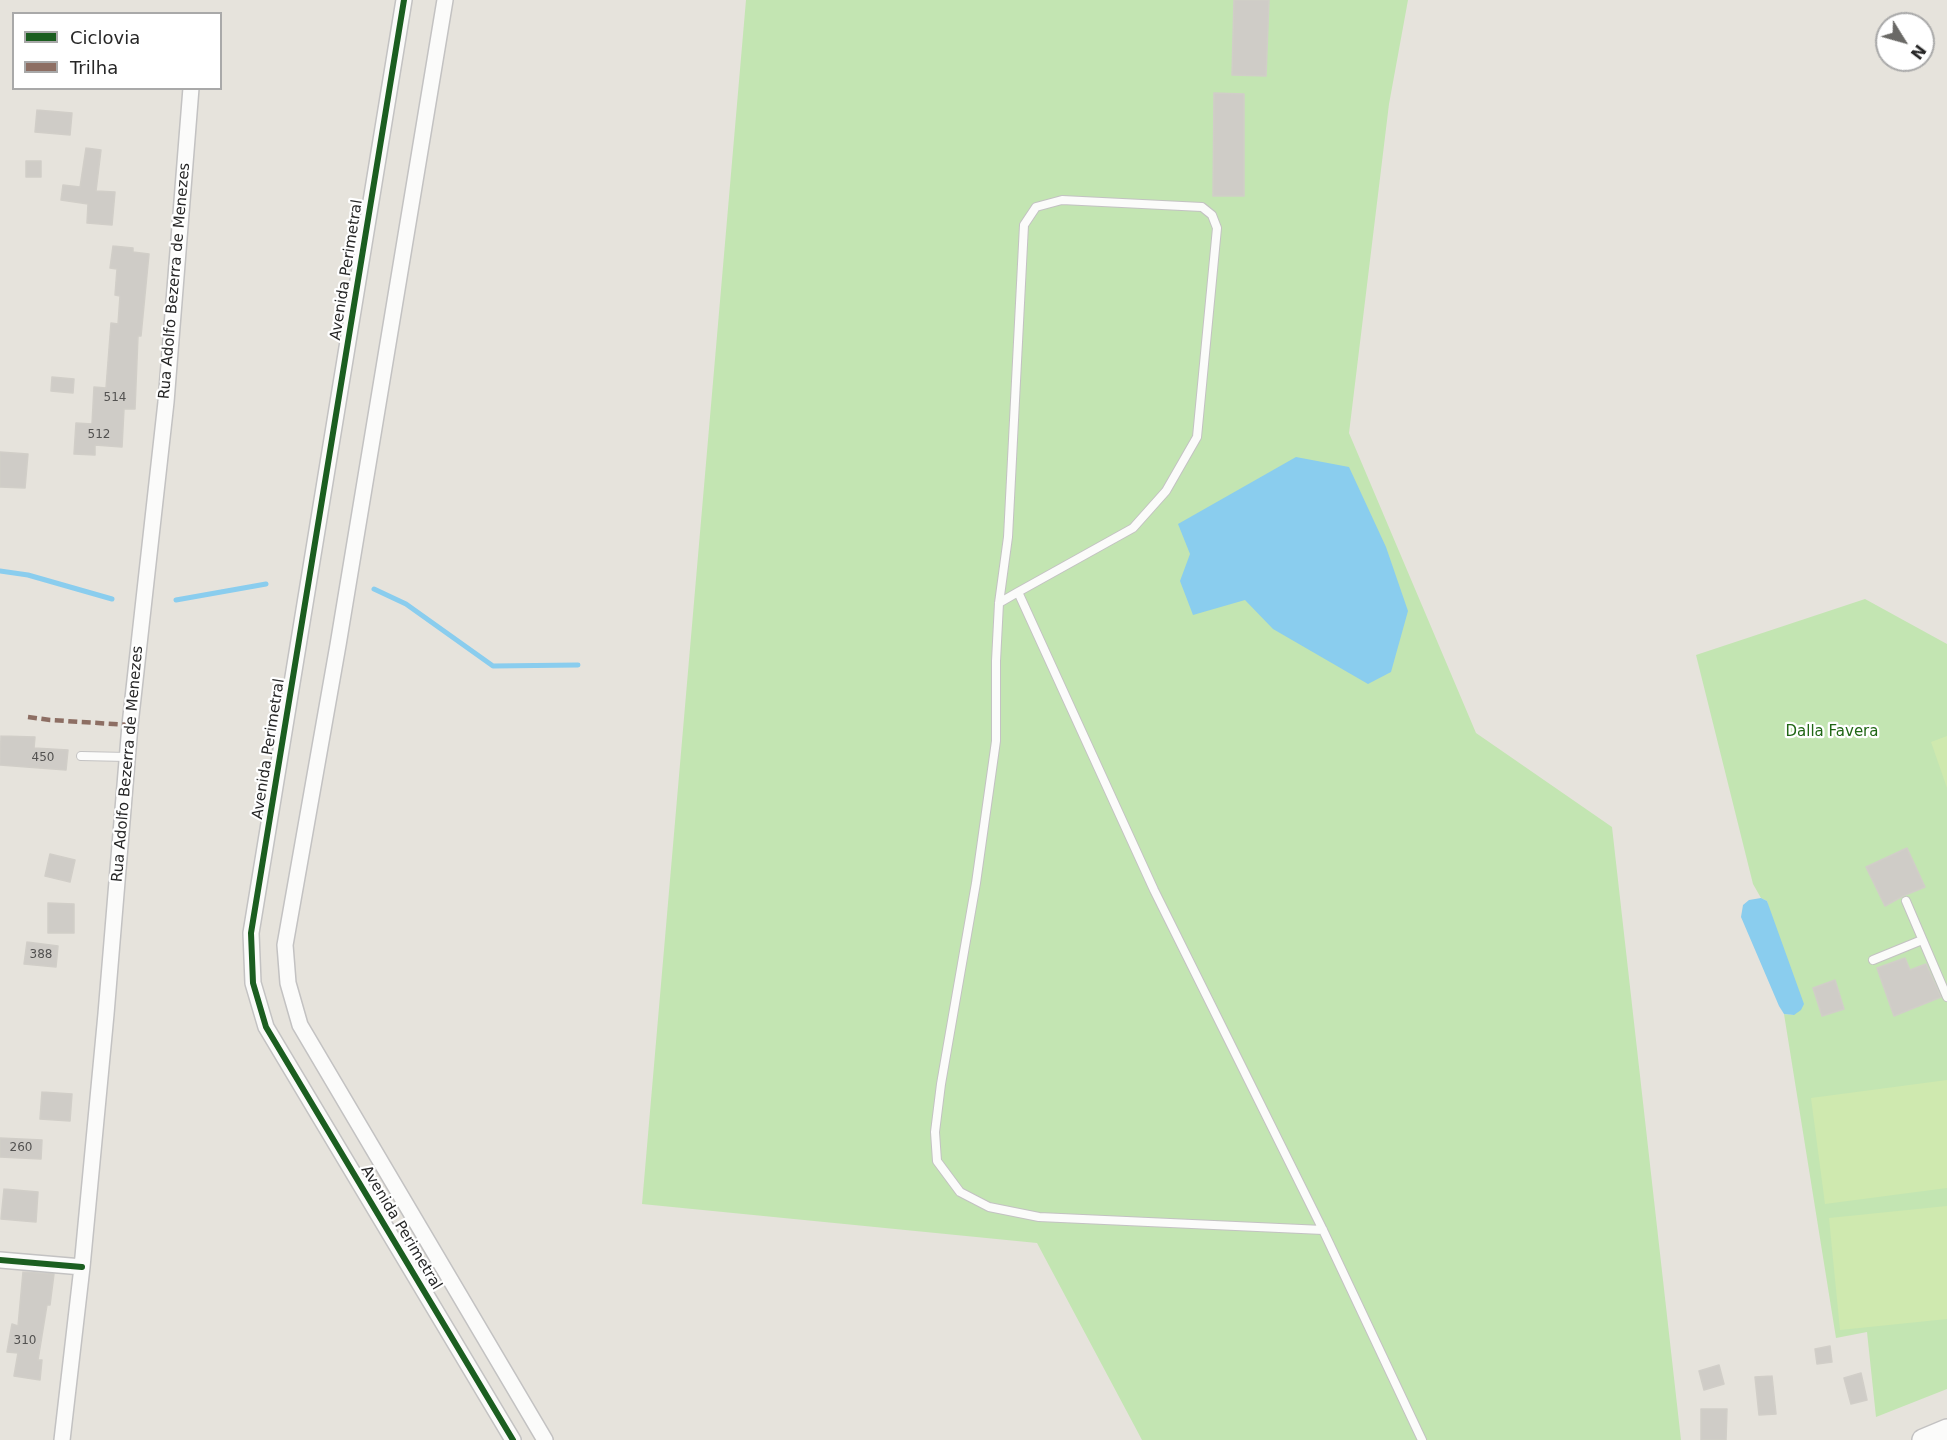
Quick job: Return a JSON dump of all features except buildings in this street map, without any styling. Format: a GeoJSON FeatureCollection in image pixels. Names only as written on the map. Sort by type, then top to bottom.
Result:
{"type":"FeatureCollection","features":[{"type":"Feature","properties":{"kind":"street","name":"Avenida Perimetral"},"geometry":{"type":"LineString","coordinates":[[404,0],[250,933],[253,983],[266,1027],[513,1440]]}},
{"type":"Feature","properties":{"kind":"street","name":"Avenida Perimetral"},"geometry":{"type":"LineString","coordinates":[[445,0],[338,645],[285,945],[288,983],[300,1025],[545,1440]]}},
{"type":"Feature","properties":{"kind":"street","name":"Rua Adolfo Bezerra de Menezes"},"geometry":{"type":"LineString","coordinates":[[63,1440],[106,1014],[127,757],[165,402],[191,90]]}},
{"type":"Feature","properties":{"kind":"street"},"geometry":{"type":"LineString","coordinates":[[0,1260],[82,1267]]}},
{"type":"Feature","properties":{"kind":"street"},"geometry":{"type":"LineString","coordinates":[[1923,1440],[1947,1430]]}},
{"type":"Feature","properties":{"kind":"lane"},"geometry":{"type":"LineString","coordinates":[[999,603],[1133,528],[1166,491],[1197,436],[1217,228],[1212,215],[1202,207],[1062,200],[1036,207],[1024,225],[1008,537],[999,603],[996,741],[976,883],[941,1084],[935,1132],[937,1161],[960,1192],[989,1207],[1039,1217],[1323,1230]]}},
{"type":"Feature","properties":{"kind":"lane"},"geometry":{"type":"LineString","coordinates":[[1018,592],[1154,890],[1323,1230],[1422,1440]]}},
{"type":"Feature","properties":{"kind":"lane"},"geometry":{"type":"LineString","coordinates":[[81,756],[127,757]]}},
{"type":"Feature","properties":{"kind":"lane"},"geometry":{"type":"LineString","coordinates":[[1906,901],[1947,997]]}},
{"type":"Feature","properties":{"kind":"lane"},"geometry":{"type":"LineString","coordinates":[[1873,960],[1922,940]]}},
{"type":"Feature","properties":{"kind":"green space"},"geometry":{"type":"Polygon","coordinates":[[[746,0],[1408,0],[1389,104],[1349,433],[1476,733],[1612,827],[1681,1440],[1142,1440],[1037,1243],[642,1204],[746,0]]]}},
{"type":"Feature","properties":{"kind":"green space","name":"Dalla Favera"},"geometry":{"type":"Polygon","coordinates":[[[1865,599],[1947,644],[1947,1389],[1876,1417],[1867,1332],[1836,1338],[1784,1014],[1794,1015],[1767,901],[1761,898],[1753,884],[1696,655],[1865,599]]]}},
{"type":"Feature","properties":{"kind":"green space"},"geometry":{"type":"Polygon","coordinates":[[[1947,736],[1947,788],[1931,742],[1947,736]]]}},
{"type":"Feature","properties":{"kind":"green space"},"geometry":{"type":"Polygon","coordinates":[[[1947,1080],[1947,1188],[1825,1204],[1811,1098],[1947,1080]]]}},
{"type":"Feature","properties":{"kind":"green space"},"geometry":{"type":"Polygon","coordinates":[[[1947,1206],[1947,1319],[1840,1330],[1829,1218],[1947,1206]]]}},
{"type":"Feature","properties":{"kind":"water"},"geometry":{"type":"Polygon","coordinates":[[[1296,457],[1349,467],[1386,547],[1408,611],[1391,672],[1368,684],[1273,629],[1245,600],[1193,615],[1180,581],[1190,554],[1178,524],[1296,457]]]}},
{"type":"Feature","properties":{"kind":"water"},"geometry":{"type":"Polygon","coordinates":[[[1761,898],[1767,901],[1804,1004],[1801,1010],[1794,1015],[1784,1014],[1779,1006],[1741,917],[1743,905],[1749,900],[1761,898]]]}},
{"type":"Feature","properties":{"kind":"waterway"},"geometry":{"type":"LineString","coordinates":[[0,571],[28,575],[112,599]]}},
{"type":"Feature","properties":{"kind":"waterway"},"geometry":{"type":"LineString","coordinates":[[176,600],[266,584]]}},
{"type":"Feature","properties":{"kind":"waterway"},"geometry":{"type":"LineString","coordinates":[[374,589],[406,604],[493,666],[578,665]]}},
{"type":"Feature","properties":{"kind":"marked path"},"geometry":{"type":"LineString","coordinates":[[28,717],[130,725]]}},
{"type":"Feature","properties":{"kind":"cycle path"},"geometry":{"type":"LineString","coordinates":[[404,0],[251,933],[253,983],[266,1027],[513,1440]]}},
{"type":"Feature","properties":{"kind":"cycle path"},"geometry":{"type":"LineString","coordinates":[[0,1260],[82,1267]]}}]}
